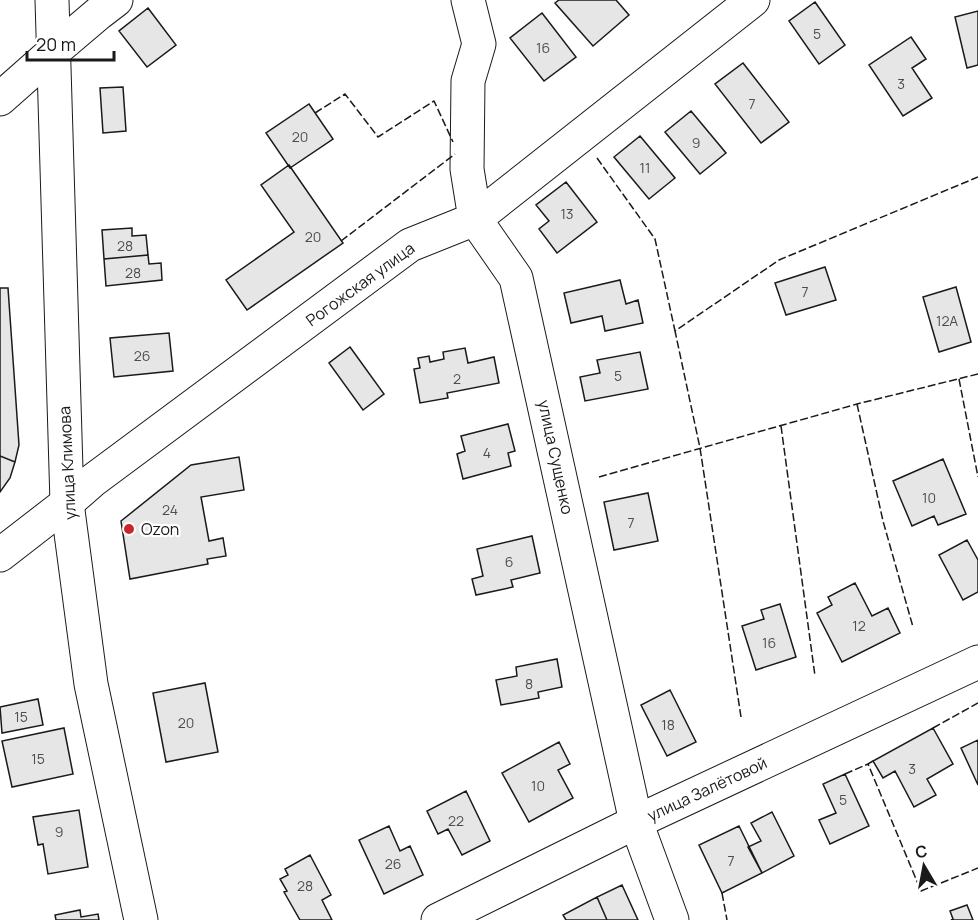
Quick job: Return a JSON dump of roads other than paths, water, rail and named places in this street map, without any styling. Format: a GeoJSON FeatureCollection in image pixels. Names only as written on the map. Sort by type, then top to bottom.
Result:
{"type":"FeatureCollection","features":[{"type":"Feature","properties":{"kind":"street","name":"улица Климова"},"geometry":{"type":"LineString","coordinates":[[52,0],[67,503],[92,684],[141,920]]}},
{"type":"Feature","properties":{"kind":"street"},"geometry":{"type":"LineString","coordinates":[[0,99],[116,0]]}},
{"type":"Feature","properties":{"kind":"street","name":"улица Сущенко"},"geometry":{"type":"LineString","coordinates":[[468,0],[479,44],[468,81],[467,169],[475,219],[516,278],[636,822],[672,920]]}},
{"type":"Feature","properties":{"kind":"street","name":"Рогожская улица"},"geometry":{"type":"LineString","coordinates":[[0,555],[92,481],[410,245],[475,219],[753,0]]}},
{"type":"Feature","properties":{"kind":"street","name":"улица Залётовой"},"geometry":{"type":"LineString","coordinates":[[438,920],[636,822],[978,663]]}},
{"type":"Feature","properties":{"kind":"place","name":"Ozon"},"geometry":{"type":"Point","coordinates":[129,529]}}]}
